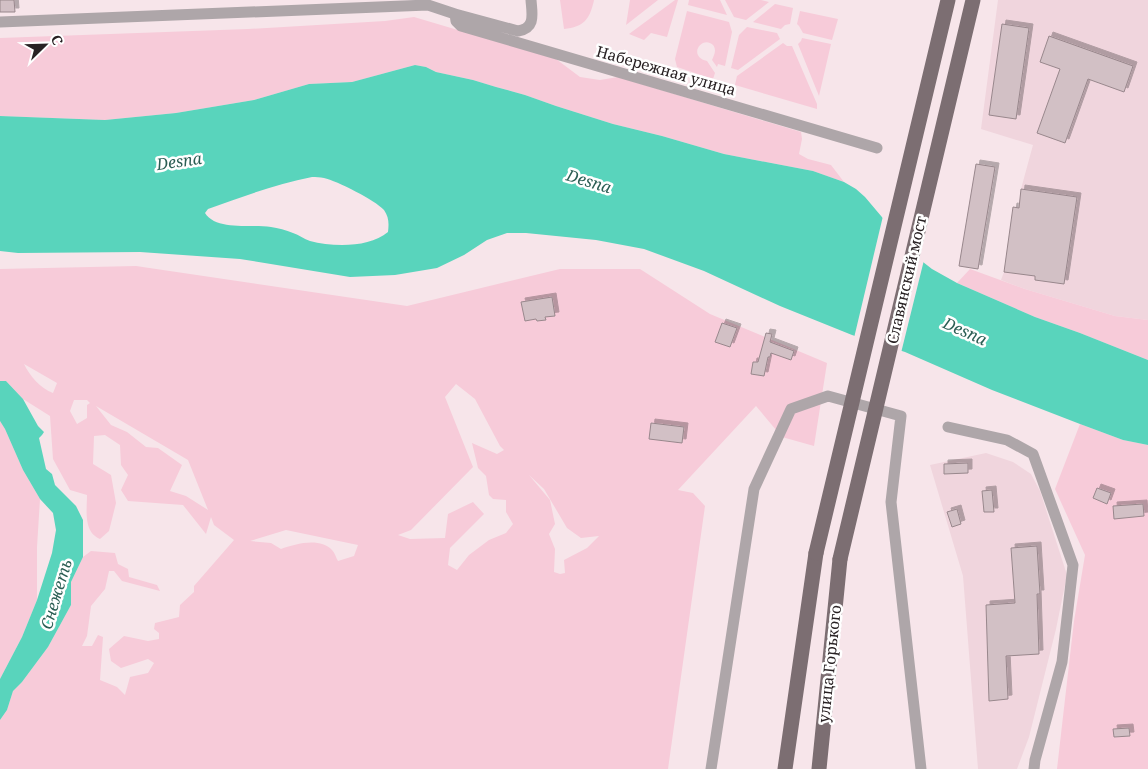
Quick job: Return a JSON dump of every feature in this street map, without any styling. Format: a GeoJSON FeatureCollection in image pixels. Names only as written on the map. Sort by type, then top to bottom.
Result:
{"type":"FeatureCollection","features":[{"type":"Feature","properties":{"kind":"main road","name":"Славянский мост"},"geometry":{"type":"LineString","coordinates":[[785,769],[816,553],[948,0]]}},
{"type":"Feature","properties":{"kind":"main road","name":"Славянский мост"},"geometry":{"type":"LineString","coordinates":[[840,559],[973,0]]}},
{"type":"Feature","properties":{"kind":"main road","name":"улица Горького"},"geometry":{"type":"LineString","coordinates":[[820,769],[840,559]]}},
{"type":"Feature","properties":{"kind":"street","name":"Набережная улица"},"geometry":{"type":"LineString","coordinates":[[0,22],[428,5],[518,31],[525,30],[530,26],[532,17],[531,0]]}},
{"type":"Feature","properties":{"kind":"street","name":"Набережная улица"},"geometry":{"type":"LineString","coordinates":[[455,14],[456,21],[460,26],[877,148]]}},
{"type":"Feature","properties":{"kind":"street"},"geometry":{"type":"LineString","coordinates":[[711,769],[754,489],[791,409],[828,396],[901,416],[891,502],[921,769]]}},
{"type":"Feature","properties":{"kind":"street"},"geometry":{"type":"LineString","coordinates":[[948,427],[1007,440],[1033,454],[1073,565],[1062,662],[1034,769]]}},
{"type":"Feature","properties":{"kind":"shaded area"},"geometry":{"type":"Polygon","coordinates":[[[560,0],[594,0],[585,21],[577,26],[564,29],[560,0]]]}},
{"type":"Feature","properties":{"kind":"shaded area"},"geometry":{"type":"Polygon","coordinates":[[[630,0],[658,0],[626,25],[630,0]]]}},
{"type":"Feature","properties":{"kind":"shaded area"},"geometry":{"type":"Polygon","coordinates":[[[675,0],[678,0],[667,37],[651,33],[644,40],[629,34],[675,0]]]}},
{"type":"Feature","properties":{"kind":"shaded area"},"geometry":{"type":"Polygon","coordinates":[[[689,0],[720,0],[727,15],[688,5],[689,0]]]}},
{"type":"Feature","properties":{"kind":"shaded area"},"geometry":{"type":"Polygon","coordinates":[[[725,0],[761,0],[769,2],[746,20],[734,17],[725,0]]]}},
{"type":"Feature","properties":{"kind":"shaded area"},"geometry":{"type":"Polygon","coordinates":[[[998,0],[1148,0],[1148,320],[1115,316],[1001,280],[1004,272],[1013,207],[1019,208],[1021,189],[1033,145],[981,129],[998,0]]]}},
{"type":"Feature","properties":{"kind":"shaded area"},"geometry":{"type":"Polygon","coordinates":[[[775,4],[793,8],[790,24],[785,25],[781,29],[753,22],[775,4]]]}},
{"type":"Feature","properties":{"kind":"shaded area"},"geometry":{"type":"Polygon","coordinates":[[[687,11],[729,22],[732,32],[725,66],[718,64],[717,67],[712,60],[715,52],[713,45],[705,43],[698,47],[698,55],[707,61],[715,73],[713,79],[677,67],[675,59],[687,11]]]}},
{"type":"Feature","properties":{"kind":"shaded area"},"geometry":{"type":"Polygon","coordinates":[[[800,11],[838,19],[832,40],[803,33],[797,24],[800,11]]]}},
{"type":"Feature","properties":{"kind":"shaded area"},"geometry":{"type":"Polygon","coordinates":[[[414,17],[556,59],[580,77],[600,80],[618,77],[801,132],[802,139],[799,154],[808,159],[831,165],[844,182],[813,171],[724,154],[613,124],[525,95],[415,65],[352,82],[309,84],[254,100],[176,113],[105,120],[0,116],[0,38],[248,29],[385,21],[414,17]]]}},
{"type":"Feature","properties":{"kind":"shaded area"},"geometry":{"type":"Polygon","coordinates":[[[747,27],[777,33],[780,39],[738,70],[731,68],[739,35],[747,27]]]}},
{"type":"Feature","properties":{"kind":"shaded area"},"geometry":{"type":"Polygon","coordinates":[[[802,38],[831,44],[819,96],[798,44],[802,38]]]}},
{"type":"Feature","properties":{"kind":"shaded area"},"geometry":{"type":"Polygon","coordinates":[[[783,43],[787,46],[792,46],[817,104],[817,109],[735,85],[737,76],[783,43]]]}},
{"type":"Feature","properties":{"kind":"shaded area"},"geometry":{"type":"Polygon","coordinates":[[[136,266],[407,306],[560,269],[640,269],[710,314],[827,363],[814,446],[782,437],[756,406],[678,490],[693,493],[705,506],[668,769],[0,769],[0,720],[7,710],[13,691],[48,647],[71,605],[71,582],[83,557],[91,551],[115,553],[118,564],[128,569],[129,577],[157,585],[160,591],[122,581],[114,571],[109,571],[105,589],[91,606],[87,636],[82,646],[92,646],[98,635],[103,637],[100,680],[117,687],[125,695],[130,677],[148,673],[154,663],[148,659],[121,668],[111,661],[109,649],[124,636],[148,641],[159,639],[159,633],[154,629],[155,623],[179,617],[180,605],[194,592],[194,586],[234,540],[214,525],[211,517],[206,534],[183,505],[128,501],[121,490],[128,475],[121,465],[120,445],[105,435],[94,436],[93,464],[111,475],[116,503],[109,531],[100,539],[95,536],[88,526],[87,495],[70,490],[53,459],[50,416],[23,399],[6,381],[0,381],[0,269],[136,266]],[[24,364],[40,385],[53,393],[57,383],[24,364]],[[456,384],[445,397],[473,467],[411,530],[398,535],[410,539],[445,538],[448,514],[473,502],[484,514],[450,548],[448,565],[457,570],[469,555],[489,540],[506,533],[513,524],[506,512],[506,500],[493,499],[489,495],[486,476],[478,468],[472,443],[497,454],[504,450],[475,399],[456,384]],[[74,400],[70,411],[77,424],[87,418],[87,405],[90,403],[87,400],[74,400]],[[96,406],[111,425],[127,432],[146,447],[158,448],[182,465],[170,491],[186,496],[208,510],[188,460],[96,406]],[[529,475],[550,500],[555,524],[549,534],[555,549],[554,572],[560,574],[565,573],[564,560],[587,548],[599,536],[581,538],[567,528],[544,489],[529,475]],[[286,530],[250,541],[271,543],[281,549],[307,543],[321,544],[332,550],[338,561],[354,556],[358,545],[286,530]]]}},
{"type":"Feature","properties":{"kind":"shaded area"},"geometry":{"type":"Polygon","coordinates":[[[970,269],[1025,289],[1115,316],[1148,320],[1148,360],[1035,317],[957,283],[970,269]]]}},
{"type":"Feature","properties":{"kind":"shaded area"},"geometry":{"type":"Polygon","coordinates":[[[0,421],[23,470],[40,499],[37,547],[37,600],[22,637],[0,679],[0,421]]]}},
{"type":"Feature","properties":{"kind":"shaded area"},"geometry":{"type":"Polygon","coordinates":[[[1080,424],[1123,440],[1148,445],[1148,769],[1057,769],[1074,621],[1085,555],[1055,489],[1080,424]]]}},
{"type":"Feature","properties":{"kind":"shaded area"},"geometry":{"type":"Polygon","coordinates":[[[986,453],[1013,462],[1031,474],[1040,491],[1067,575],[1056,629],[1029,737],[1017,769],[978,769],[963,576],[930,465],[986,453]]]}},
{"type":"Feature","properties":{"kind":"water","name":"Desna"},"geometry":{"type":"Polygon","coordinates":[[[415,65],[426,67],[436,72],[473,80],[525,95],[613,124],[724,154],[813,171],[844,182],[865,197],[914,255],[932,269],[957,283],[1035,317],[1148,360],[1148,445],[1123,440],[992,390],[905,352],[852,335],[780,306],[704,271],[644,249],[596,240],[507,233],[487,240],[464,255],[437,268],[395,275],[350,277],[240,259],[140,252],[18,253],[0,251],[0,116],[105,120],[176,113],[254,100],[309,84],[352,82],[415,65]],[[314,177],[259,191],[208,209],[205,213],[210,219],[226,225],[276,228],[319,243],[350,245],[371,241],[388,232],[387,215],[379,206],[338,183],[314,177]]]}},
{"type":"Feature","properties":{"kind":"water","name":"Снежеть"},"geometry":{"type":"Polygon","coordinates":[[[0,381],[6,381],[23,399],[38,426],[44,432],[39,438],[46,469],[52,474],[55,485],[76,506],[83,520],[83,557],[71,582],[71,605],[48,647],[13,691],[7,710],[0,720],[0,679],[22,637],[37,600],[52,553],[56,530],[53,513],[40,499],[23,470],[0,421],[0,381]]]}},
{"type":"Feature","properties":{"kind":"pier"},"geometry":{"type":"Polygon","coordinates":[[[883,216],[916,254],[924,260],[901,353],[854,338],[883,216]]]}},
{"type":"Feature","properties":{"kind":"building"},"geometry":{"type":"Polygon","coordinates":[[[0,0],[14,0],[15,12],[0,12],[0,0]]]}},
{"type":"Feature","properties":{"kind":"building"},"geometry":{"type":"Polygon","coordinates":[[[1002,24],[1029,28],[1016,119],[989,115],[1002,24]]]}},
{"type":"Feature","properties":{"kind":"building"},"geometry":{"type":"Polygon","coordinates":[[[1049,36],[1133,66],[1124,92],[1088,79],[1065,143],[1037,133],[1060,69],[1040,62],[1049,36]]]}},
{"type":"Feature","properties":{"kind":"building"},"geometry":{"type":"Polygon","coordinates":[[[976,164],[995,167],[978,269],[959,266],[976,164]]]}},
{"type":"Feature","properties":{"kind":"building"},"geometry":{"type":"Polygon","coordinates":[[[1021,189],[1077,197],[1064,284],[1035,280],[1035,276],[1004,272],[1013,207],[1019,208],[1021,189]]]}},
{"type":"Feature","properties":{"kind":"building"},"geometry":{"type":"Polygon","coordinates":[[[552,297],[555,316],[545,317],[546,320],[525,321],[521,302],[552,297]]]}},
{"type":"Feature","properties":{"kind":"building"},"geometry":{"type":"Polygon","coordinates":[[[722,323],[737,328],[730,347],[715,342],[722,323]]]}},
{"type":"Feature","properties":{"kind":"building"},"geometry":{"type":"Polygon","coordinates":[[[766,333],[772,334],[770,342],[794,351],[791,360],[771,353],[770,357],[768,357],[764,376],[751,374],[753,362],[758,362],[766,333]]]}},
{"type":"Feature","properties":{"kind":"building"},"geometry":{"type":"Polygon","coordinates":[[[651,423],[684,427],[682,443],[649,439],[651,423]]]}},
{"type":"Feature","properties":{"kind":"building"},"geometry":{"type":"Polygon","coordinates":[[[968,463],[968,473],[944,474],[944,464],[968,463]]]}},
{"type":"Feature","properties":{"kind":"building"},"geometry":{"type":"Polygon","coordinates":[[[1097,488],[1111,493],[1107,504],[1093,498],[1097,488]]]}},
{"type":"Feature","properties":{"kind":"building"},"geometry":{"type":"Polygon","coordinates":[[[992,490],[994,512],[984,512],[982,491],[992,490]]]}},
{"type":"Feature","properties":{"kind":"building"},"geometry":{"type":"Polygon","coordinates":[[[1143,504],[1144,516],[1114,519],[1113,506],[1143,504]]]}},
{"type":"Feature","properties":{"kind":"building"},"geometry":{"type":"Polygon","coordinates":[[[957,509],[961,524],[952,527],[947,512],[957,509]]]}},
{"type":"Feature","properties":{"kind":"building"},"geometry":{"type":"Polygon","coordinates":[[[1037,546],[1040,594],[1037,594],[1039,654],[1006,656],[1008,699],[989,701],[986,605],[1015,603],[1011,548],[1037,546]]]}},
{"type":"Feature","properties":{"kind":"building"},"geometry":{"type":"Polygon","coordinates":[[[1129,728],[1130,736],[1114,737],[1113,729],[1129,728]]]}}]}
